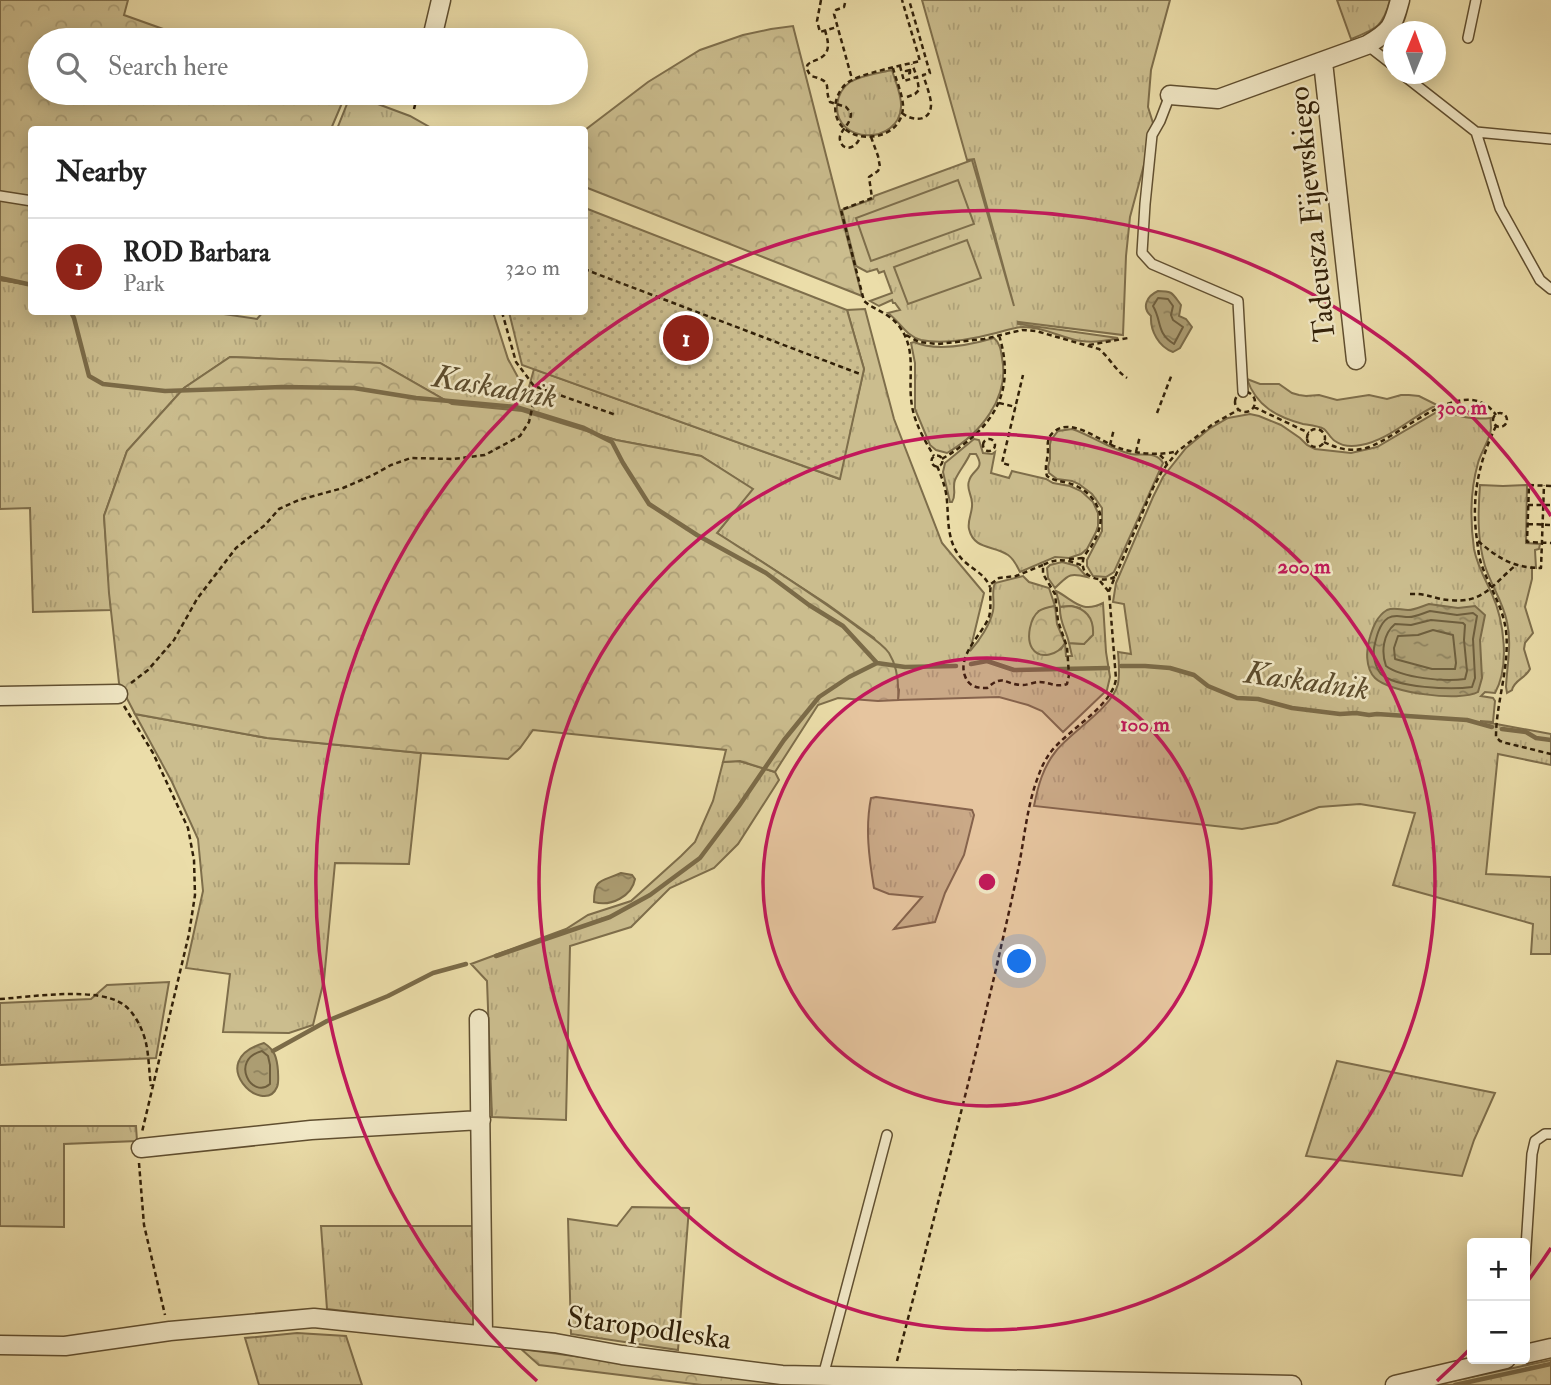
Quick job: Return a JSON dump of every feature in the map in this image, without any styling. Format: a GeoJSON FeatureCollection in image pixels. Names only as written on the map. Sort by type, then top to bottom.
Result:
{"type":"FeatureCollection","features":[{"type":"Feature","properties":{"kind":"street"},"geometry":{"type":"LineString","coordinates":[[434,28],[441,0]]}},
{"type":"Feature","properties":{"kind":"street","name":"Tadeusza Fijewskiego"},"geometry":{"type":"LineString","coordinates":[[1170,95],[1218,99],[1367,45],[1386,34],[1400,0]]}},
{"type":"Feature","properties":{"kind":"street","name":"Tadeusza Fijewskiego"},"geometry":{"type":"LineString","coordinates":[[1323,62],[1356,360]]}},
{"type":"Feature","properties":{"kind":"street"},"geometry":{"type":"LineString","coordinates":[[0,696],[118,694]]}},
{"type":"Feature","properties":{"kind":"street"},"geometry":{"type":"LineString","coordinates":[[479,1019],[484,1334]]}},
{"type":"Feature","properties":{"kind":"street"},"geometry":{"type":"LineString","coordinates":[[141,1148],[311,1130],[481,1120]]}},
{"type":"Feature","properties":{"kind":"street","name":"Staropodleska"},"geometry":{"type":"LineString","coordinates":[[0,1345],[65,1346],[170,1331],[314,1318],[484,1334],[782,1375],[1292,1385]]}},
{"type":"Feature","properties":{"kind":"street"},"geometry":{"type":"LineString","coordinates":[[1530,1353],[1551,1348]]}},
{"type":"Feature","properties":{"kind":"street"},"geometry":{"type":"LineString","coordinates":[[1395,1385],[1485,1364]]}},
{"type":"Feature","properties":{"kind":"lane"},"geometry":{"type":"LineString","coordinates":[[1468,38],[1476,0]]}},
{"type":"Feature","properties":{"kind":"lane"},"geometry":{"type":"LineString","coordinates":[[1367,45],[1383,57]]}},
{"type":"Feature","properties":{"kind":"lane"},"geometry":{"type":"LineString","coordinates":[[1415,84],[1476,132],[1551,139]]}},
{"type":"Feature","properties":{"kind":"lane","name":"Tadeusza Fijewskiego"},"geometry":{"type":"LineString","coordinates":[[1170,95],[1152,135],[1142,253],[1152,264],[1238,300],[1242,392]]}},
{"type":"Feature","properties":{"kind":"lane"},"geometry":{"type":"LineString","coordinates":[[1476,132],[1500,208],[1541,280],[1551,289]]}},
{"type":"Feature","properties":{"kind":"lane"},"geometry":{"type":"LineString","coordinates":[[0,197],[28,200]]}},
{"type":"Feature","properties":{"kind":"lane"},"geometry":{"type":"LineString","coordinates":[[1527,1238],[1532,1153],[1535,1141],[1545,1134],[1551,1134]]}},
{"type":"Feature","properties":{"kind":"lane"},"geometry":{"type":"LineString","coordinates":[[823,1376],[887,1135]]}},
{"type":"Feature","properties":{"kind":"path"},"geometry":{"type":"LineString","coordinates":[[821,0],[817,21],[820,32],[837,27]]}},
{"type":"Feature","properties":{"kind":"path"},"geometry":{"type":"LineString","coordinates":[[893,68],[902,101],[902,113],[897,125],[881,135],[871,137],[852,134],[839,121],[836,104],[841,89],[852,79],[900,66],[906,65],[920,61],[902,0]]}},
{"type":"Feature","properties":{"kind":"path"},"geometry":{"type":"LineString","coordinates":[[902,113],[917,120],[927,115],[931,107],[923,75],[930,73],[909,0]]}},
{"type":"Feature","properties":{"kind":"path"},"geometry":{"type":"LineString","coordinates":[[845,3],[844,7],[834,13],[852,79]]}},
{"type":"Feature","properties":{"kind":"path"},"geometry":{"type":"LineString","coordinates":[[825,30],[828,43],[825,54],[809,63],[807,71],[811,76],[825,82],[832,104],[846,107],[851,113],[851,121],[841,133],[842,144],[855,147],[860,137]]}},
{"type":"Feature","properties":{"kind":"path"},"geometry":{"type":"LineString","coordinates":[[912,63],[904,81],[917,77]]}},
{"type":"Feature","properties":{"kind":"path"},"geometry":{"type":"LineString","coordinates":[[906,65],[908,72]]}},
{"type":"Feature","properties":{"kind":"path"},"geometry":{"type":"LineString","coordinates":[[900,66],[917,77],[918,92],[907,97]]}},
{"type":"Feature","properties":{"kind":"path"},"geometry":{"type":"LineString","coordinates":[[414,109],[415,105]]}},
{"type":"Feature","properties":{"kind":"path"},"geometry":{"type":"LineString","coordinates":[[871,137],[880,165],[878,172],[869,177],[872,198],[841,210],[864,301],[892,318],[907,339],[911,357],[913,412],[934,456],[932,463],[937,466],[946,493],[948,530],[955,550],[970,567],[985,576],[999,578],[1016,576],[1054,560],[1083,558]]}},
{"type":"Feature","properties":{"kind":"path"},"geometry":{"type":"LineString","coordinates":[[588,271],[860,374]]}},
{"type":"Feature","properties":{"kind":"path"},"geometry":{"type":"LineString","coordinates":[[503,315],[516,362],[534,386],[616,415]]}},
{"type":"Feature","properties":{"kind":"path"},"geometry":{"type":"LineString","coordinates":[[904,333],[919,342],[938,344],[1023,330],[1036,331],[1099,349],[1119,373],[1127,378]]}},
{"type":"Feature","properties":{"kind":"path"},"geometry":{"type":"LineString","coordinates":[[937,466],[989,421],[999,403],[1004,384],[1005,360],[999,335]]}},
{"type":"Feature","properties":{"kind":"path"},"geometry":{"type":"LineString","coordinates":[[1086,345],[1128,338]]}},
{"type":"Feature","properties":{"kind":"path"},"geometry":{"type":"LineString","coordinates":[[1157,413],[1172,374]]}},
{"type":"Feature","properties":{"kind":"path"},"geometry":{"type":"LineString","coordinates":[[1009,465],[1002,463],[1023,375]]}},
{"type":"Feature","properties":{"kind":"path"},"geometry":{"type":"LineString","coordinates":[[170,1331],[144,1225],[139,1167],[142,1130],[189,934],[195,895],[194,860],[188,828],[153,753],[118,694],[148,670],[174,640],[197,599],[236,548],[265,525],[279,509],[299,500],[343,488],[411,458],[453,459],[485,455],[520,436],[529,422],[534,386]]}},
{"type":"Feature","properties":{"kind":"path"},"geometry":{"type":"LineString","coordinates":[[1324,442],[1344,449],[1367,447],[1398,433],[1431,411],[1463,400],[1478,401],[1496,415]]}},
{"type":"Feature","properties":{"kind":"path"},"geometry":{"type":"LineString","coordinates":[[999,403],[1016,407]]}},
{"type":"Feature","properties":{"kind":"path"},"geometry":{"type":"LineString","coordinates":[[1254,407],[1309,433]]}},
{"type":"Feature","properties":{"kind":"path"},"geometry":{"type":"LineString","coordinates":[[893,1377],[989,995],[1038,776],[1050,752],[1110,695],[1114,688],[1116,679],[1109,593],[1153,488],[1178,452],[1213,424],[1238,410]]}},
{"type":"Feature","properties":{"kind":"path"},"geometry":{"type":"LineString","coordinates":[[1496,415],[1503,414],[1507,419],[1505,426],[1496,426]]}},
{"type":"Feature","properties":{"kind":"path"},"geometry":{"type":"LineString","coordinates":[[1496,415],[1493,422],[1496,426],[1476,482],[1474,523],[1480,564],[1492,587],[1506,629],[1506,657],[1496,737],[1500,741],[1551,754]]}},
{"type":"Feature","properties":{"kind":"path"},"geometry":{"type":"LineString","coordinates":[[1109,593],[1083,566],[1083,558],[1098,532],[1101,521],[1099,510],[1093,499],[1083,490],[1047,476],[1047,443],[1055,431],[1068,427],[1089,432],[1110,445],[1136,452],[1178,452]]}},
{"type":"Feature","properties":{"kind":"path"},"geometry":{"type":"LineString","coordinates":[[1110,445],[1114,429]]}},
{"type":"Feature","properties":{"kind":"path"},"geometry":{"type":"LineString","coordinates":[[1314,429],[1323,432],[1324,442],[1319,446],[1310,444],[1309,433],[1314,429]]}},
{"type":"Feature","properties":{"kind":"path"},"geometry":{"type":"LineString","coordinates":[[1136,452],[1140,436]]}},
{"type":"Feature","properties":{"kind":"path"},"geometry":{"type":"LineString","coordinates":[[1007,441],[1014,443]]}},
{"type":"Feature","properties":{"kind":"path"},"geometry":{"type":"LineString","coordinates":[[1157,453],[1167,465]]}},
{"type":"Feature","properties":{"kind":"path"},"geometry":{"type":"LineString","coordinates":[[934,456],[942,459]]}},
{"type":"Feature","properties":{"kind":"path"},"geometry":{"type":"LineString","coordinates":[[1551,486],[1529,485],[1527,542],[1551,543]]}},
{"type":"Feature","properties":{"kind":"path"},"geometry":{"type":"LineString","coordinates":[[1477,540],[1493,555],[1515,566],[1541,568],[1544,485]]}},
{"type":"Feature","properties":{"kind":"path"},"geometry":{"type":"LineString","coordinates":[[1528,505],[1551,505]]}},
{"type":"Feature","properties":{"kind":"path"},"geometry":{"type":"LineString","coordinates":[[1528,524],[1551,525]]}},
{"type":"Feature","properties":{"kind":"path"},"geometry":{"type":"LineString","coordinates":[[1066,560],[1083,566]]}},
{"type":"Feature","properties":{"kind":"path"},"geometry":{"type":"LineString","coordinates":[[985,576],[990,587],[991,604],[982,631],[968,652],[965,662],[964,673],[968,683],[983,688],[999,680],[1018,685],[1039,682],[1060,686],[1067,684],[1069,675],[1068,646],[1058,621],[1055,594],[1043,574],[1043,565]]}},
{"type":"Feature","properties":{"kind":"path"},"geometry":{"type":"LineString","coordinates":[[1410,594],[1424,593],[1445,600],[1467,600],[1482,595],[1515,566]]}},
{"type":"Feature","properties":{"kind":"path"},"geometry":{"type":"LineString","coordinates":[[1032,570],[1043,574]]}},
{"type":"Feature","properties":{"kind":"path"},"geometry":{"type":"LineString","coordinates":[[1100,581],[1116,576]]}},
{"type":"Feature","properties":{"kind":"path"},"geometry":{"type":"LineString","coordinates":[[990,587],[999,578]]}},
{"type":"Feature","properties":{"kind":"path"},"geometry":{"type":"LineString","coordinates":[[0,999],[88,994],[124,1005],[137,1021],[146,1042],[152,1090]]}},
{"type":"Feature","properties":{"kind":"green space"},"geometry":{"type":"Polygon","coordinates":[[[0,0],[128,0],[124,15],[160,28],[28,28],[28,105],[341,105],[332,126],[28,126],[28,285],[0,280],[0,0]]]}},
{"type":"Feature","properties":{"kind":"green space"},"geometry":{"type":"Polygon","coordinates":[[[922,0],[1170,0],[1151,70],[1148,107],[1153,123],[1130,217],[1123,335],[1018,322],[1118,338],[1086,342],[1023,327],[949,342],[921,340],[911,335],[888,313],[900,310],[892,300],[879,306],[870,301],[892,293],[884,271],[879,273],[877,269],[867,272],[856,266],[842,210],[972,160],[1014,306],[974,159],[967,160],[922,0]]]}},
{"type":"Feature","properties":{"kind":"green space"},"geometry":{"type":"Polygon","coordinates":[[[1337,0],[1390,0],[1377,26],[1351,39],[1337,0]]]}},
{"type":"Feature","properties":{"kind":"green space"},"geometry":{"type":"Polygon","coordinates":[[[793,26],[862,296],[588,188],[588,128],[648,82],[700,50],[743,35],[793,26]]]}},
{"type":"Feature","properties":{"kind":"green space"},"geometry":{"type":"Polygon","coordinates":[[[892,70],[901,102],[898,119],[890,128],[879,134],[856,133],[846,128],[839,118],[837,105],[845,86],[871,74],[892,70]]]}},
{"type":"Feature","properties":{"kind":"green space"},"geometry":{"type":"Polygon","coordinates":[[[347,105],[380,105],[428,126],[338,126],[347,105]]]}},
{"type":"Feature","properties":{"kind":"green space"},"geometry":{"type":"Polygon","coordinates":[[[958,180],[974,224],[871,261],[856,218],[958,180]]]}},
{"type":"Feature","properties":{"kind":"green space"},"geometry":{"type":"Polygon","coordinates":[[[588,209],[847,310],[864,369],[840,479],[522,365],[510,315],[588,315],[588,209]]]}},
{"type":"Feature","properties":{"kind":"green space"},"geometry":{"type":"Polygon","coordinates":[[[967,240],[981,278],[908,304],[894,267],[967,240]]]}},
{"type":"Feature","properties":{"kind":"green space"},"geometry":{"type":"Polygon","coordinates":[[[0,280],[28,285],[28,315],[230,315],[257,319],[260,315],[494,315],[508,359],[527,394],[534,369],[839,479],[864,369],[847,310],[865,309],[894,419],[942,543],[984,593],[970,651],[984,633],[992,616],[995,583],[1023,576],[1029,582],[1049,588],[1055,606],[1039,611],[1061,649],[1065,643],[1066,656],[1072,656],[1069,643],[1084,644],[1080,608],[1060,607],[1056,591],[1083,606],[1103,603],[1110,677],[1107,690],[1063,732],[1042,711],[999,697],[898,700],[899,690],[874,638],[827,604],[717,533],[752,489],[701,456],[616,440],[522,411],[452,404],[380,363],[230,357],[184,388],[127,451],[104,516],[111,610],[33,612],[30,508],[0,509],[0,280]]]}},
{"type":"Feature","properties":{"kind":"green space"},"geometry":{"type":"Polygon","coordinates":[[[994,338],[1001,349],[1003,373],[997,401],[971,436],[947,453],[936,450],[930,445],[915,409],[915,363],[911,343],[933,347],[954,346],[994,338]]]}},
{"type":"Feature","properties":{"kind":"green space"},"geometry":{"type":"Polygon","coordinates":[[[230,357],[380,363],[452,404],[522,411],[616,440],[701,456],[753,489],[717,533],[839,613],[882,645],[894,664],[898,700],[838,698],[818,705],[775,772],[740,761],[723,762],[726,750],[533,730],[508,759],[267,738],[135,714],[119,683],[104,516],[127,451],[184,388],[230,357]]]}},
{"type":"Feature","properties":{"kind":"green space"},"geometry":{"type":"Polygon","coordinates":[[[1247,379],[1260,384],[1279,384],[1292,393],[1306,396],[1319,395],[1337,400],[1369,395],[1387,399],[1409,395],[1419,396],[1437,405],[1381,438],[1361,445],[1347,446],[1335,441],[1322,428],[1276,414],[1256,396],[1247,379]]]}},
{"type":"Feature","properties":{"kind":"green space"},"geometry":{"type":"Polygon","coordinates":[[[1442,409],[1466,417],[1491,418],[1491,432],[1478,463],[1473,484],[1472,527],[1477,561],[1500,617],[1504,657],[1500,682],[1495,693],[1485,692],[1481,696],[1493,698],[1495,701],[1493,722],[1480,721],[1551,734],[1551,765],[1498,754],[1486,874],[1551,877],[1551,954],[1531,954],[1533,924],[1393,885],[1415,813],[1360,804],[1319,807],[1277,823],[1242,829],[1034,806],[1051,757],[1114,693],[1119,676],[1118,652],[1131,654],[1124,604],[1113,602],[1116,583],[1163,477],[1186,448],[1228,418],[1250,414],[1281,425],[1315,449],[1351,453],[1377,447],[1442,409]]]}},
{"type":"Feature","properties":{"kind":"green space"},"geometry":{"type":"Polygon","coordinates":[[[1072,429],[1123,452],[1157,457],[1163,463],[1114,572],[1106,577],[1093,576],[1087,566],[1087,560],[1102,531],[1102,508],[1092,494],[1079,484],[1057,479],[1049,473],[1051,440],[1058,431],[1072,429]]]}},
{"type":"Feature","properties":{"kind":"green space"},"geometry":{"type":"Polygon","coordinates":[[[974,439],[979,440],[983,453],[995,452],[991,473],[1009,478],[1012,471],[1046,479],[1081,491],[1093,502],[1098,513],[1098,526],[1087,549],[1069,558],[1055,557],[1020,572],[1008,555],[975,541],[969,529],[972,500],[968,484],[979,466],[979,459],[976,454],[970,454],[955,480],[952,502],[943,472],[945,463],[974,439]]]}},
{"type":"Feature","properties":{"kind":"green space"},"geometry":{"type":"Polygon","coordinates":[[[1480,485],[1527,485],[1526,543],[1540,544],[1539,549],[1535,550],[1536,568],[1532,567],[1525,607],[1533,633],[1524,649],[1530,669],[1507,693],[1508,630],[1503,607],[1482,556],[1479,526],[1480,485]]]}},
{"type":"Feature","properties":{"kind":"green space"},"geometry":{"type":"Polygon","coordinates":[[[1062,562],[1077,566],[1087,577],[1069,576],[1055,588],[1048,578],[1047,568],[1062,562]]]}},
{"type":"Feature","properties":{"kind":"green space"},"geometry":{"type":"Polygon","coordinates":[[[1055,606],[1057,624],[1065,643],[1054,653],[1040,654],[1035,652],[1030,644],[1031,623],[1039,611],[1055,606]]]}},
{"type":"Feature","properties":{"kind":"green space"},"geometry":{"type":"Polygon","coordinates":[[[1071,606],[1085,612],[1091,620],[1093,635],[1084,644],[1069,643],[1060,607],[1071,606]]]}},
{"type":"Feature","properties":{"kind":"green space"},"geometry":{"type":"Polygon","coordinates":[[[135,714],[267,738],[421,753],[409,864],[335,863],[324,980],[313,1025],[289,1033],[223,1032],[230,974],[186,968],[203,891],[198,839],[172,782],[135,714]]]}},
{"type":"Feature","properties":{"kind":"green space"},"geometry":{"type":"Polygon","coordinates":[[[739,761],[775,772],[779,780],[738,844],[714,868],[670,888],[631,927],[570,946],[566,1120],[492,1117],[487,981],[471,964],[566,929],[588,915],[631,901],[695,842],[713,801],[723,762],[739,761]]]}},
{"type":"Feature","properties":{"kind":"green space"},"geometry":{"type":"Polygon","coordinates":[[[871,798],[972,810],[974,815],[964,855],[945,893],[935,922],[894,929],[922,897],[889,894],[874,888],[868,820],[871,798]]]}},
{"type":"Feature","properties":{"kind":"green space"},"geometry":{"type":"Polygon","coordinates":[[[169,982],[156,1058],[0,1065],[0,1003],[91,999],[107,985],[169,982]]]}},
{"type":"Feature","properties":{"kind":"green space"},"geometry":{"type":"Polygon","coordinates":[[[1337,1061],[1495,1093],[1474,1140],[1462,1176],[1306,1156],[1337,1061]]]}},
{"type":"Feature","properties":{"kind":"green space"},"geometry":{"type":"Polygon","coordinates":[[[0,1126],[136,1126],[137,1141],[64,1144],[64,1227],[0,1226],[0,1126]]]}},
{"type":"Feature","properties":{"kind":"green space"},"geometry":{"type":"Polygon","coordinates":[[[632,1207],[689,1208],[678,1350],[571,1334],[568,1219],[617,1226],[632,1207]]]}},
{"type":"Feature","properties":{"kind":"green space"},"geometry":{"type":"Polygon","coordinates":[[[321,1226],[479,1226],[478,1327],[327,1309],[321,1226]]]}},
{"type":"Feature","properties":{"kind":"green space"},"geometry":{"type":"Polygon","coordinates":[[[297,1333],[346,1336],[362,1385],[259,1385],[245,1338],[297,1333]]]}},
{"type":"Feature","properties":{"kind":"green space"},"geometry":{"type":"Polygon","coordinates":[[[521,1349],[634,1364],[967,1385],[702,1385],[539,1365],[521,1349]]]}},
{"type":"Feature","properties":{"kind":"green space"},"geometry":{"type":"Polygon","coordinates":[[[1551,1360],[1551,1385],[1434,1385],[1551,1360]]]}},
{"type":"Feature","properties":{"kind":"water"},"geometry":{"type":"Polygon","coordinates":[[[1158,291],[1174,295],[1181,305],[1179,316],[1186,319],[1192,327],[1180,348],[1173,352],[1156,338],[1151,316],[1146,309],[1148,299],[1158,291]]]}},
{"type":"Feature","properties":{"kind":"water"},"geometry":{"type":"Polygon","coordinates":[[[1429,604],[1458,608],[1475,606],[1485,615],[1480,640],[1482,678],[1478,692],[1441,696],[1409,692],[1383,683],[1372,674],[1367,658],[1368,647],[1373,629],[1381,615],[1390,609],[1411,610],[1429,604]]]}},
{"type":"Feature","properties":{"kind":"water"},"geometry":{"type":"Polygon","coordinates":[[[621,873],[632,875],[635,879],[630,890],[614,901],[594,902],[597,885],[621,873]]]}},
{"type":"Feature","properties":{"kind":"water"},"geometry":{"type":"Polygon","coordinates":[[[264,1043],[275,1055],[278,1081],[277,1087],[270,1095],[261,1096],[243,1083],[238,1073],[238,1062],[247,1051],[264,1043]]]}},
{"type":"Feature","properties":{"kind":"waterway","name":"Kaskadnik"},"geometry":{"type":"LineString","coordinates":[[0,278],[28,284]]}},
{"type":"Feature","properties":{"kind":"waterway","name":"Kaskadnik"},"geometry":{"type":"LineString","coordinates":[[72,315],[89,376],[103,384],[165,391],[282,387],[354,388],[416,398],[516,407],[584,428],[612,442],[649,504],[697,535],[766,573],[843,626],[877,663],[905,667],[956,666]]}},
{"type":"Feature","properties":{"kind":"waterway","name":"Kaskadnik"},"geometry":{"type":"LineString","coordinates":[[971,664],[987,661],[1014,670],[1108,668]]}},
{"type":"Feature","properties":{"kind":"waterway"},"geometry":{"type":"LineString","coordinates":[[496,956],[610,917],[650,895],[700,858],[784,740],[819,697],[877,663]]}},
{"type":"Feature","properties":{"kind":"waterway","name":"Kaskadnik"},"geometry":{"type":"LineString","coordinates":[[1121,666],[1170,668],[1194,675],[1208,686],[1237,698],[1258,699],[1292,708],[1340,714],[1467,720],[1492,727]]}},
{"type":"Feature","properties":{"kind":"waterway","name":"Kaskadnik"},"geometry":{"type":"LineString","coordinates":[[1502,729],[1526,732],[1536,738],[1551,740]]}},
{"type":"Feature","properties":{"kind":"waterway"},"geometry":{"type":"LineString","coordinates":[[273,1051],[327,1021],[388,996],[433,973],[466,964]]}},
{"type":"Feature","properties":{"kind":"waterway"},"geometry":{"type":"LineString","coordinates":[[1455,1385],[1551,1364]]}},
{"type":"Feature","properties":{"kind":"place","name":"ROD Barbara"},"geometry":{"type":"Point","coordinates":[686,338]}}]}
